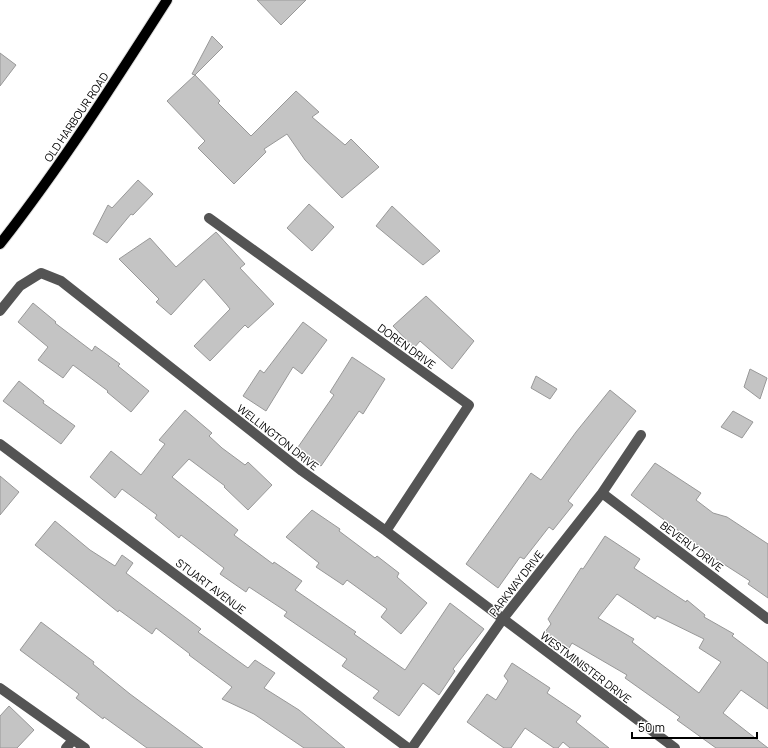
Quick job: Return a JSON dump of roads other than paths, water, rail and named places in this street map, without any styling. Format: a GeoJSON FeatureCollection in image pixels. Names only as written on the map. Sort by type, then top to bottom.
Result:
{"type":"FeatureCollection","features":[{"type":"Feature","properties":{"kind":"main road","name":"OLD HARBOUR ROAD"},"geometry":{"type":"LineString","coordinates":[[0,244],[26,210],[97,109],[167,0]]}},
{"type":"Feature","properties":{"kind":"street","name":"DOREN DRIVE"},"geometry":{"type":"LineString","coordinates":[[209,218],[469,405],[386,531]]}},
{"type":"Feature","properties":{"kind":"street","name":"WELLINGTON DRIVE"},"geometry":{"type":"LineString","coordinates":[[0,311],[20,286],[41,273],[61,280],[302,472],[386,531],[502,620]]}},
{"type":"Feature","properties":{"kind":"street","name":"PARKWAY DRIVE"},"geometry":{"type":"LineString","coordinates":[[412,748],[502,620],[602,494],[641,435]]}},
{"type":"Feature","properties":{"kind":"street","name":"STUART AVENUE"},"geometry":{"type":"LineString","coordinates":[[0,444],[408,748]]}},
{"type":"Feature","properties":{"kind":"street","name":"BEVERLY DRIVE"},"geometry":{"type":"LineString","coordinates":[[602,494],[768,619]]}},
{"type":"Feature","properties":{"kind":"street","name":"WESTMINISTER DRIVE"},"geometry":{"type":"LineString","coordinates":[[502,620],[675,748]]}},
{"type":"Feature","properties":{"kind":"street"},"geometry":{"type":"LineString","coordinates":[[0,688],[85,748]]}},
{"type":"Feature","properties":{"kind":"street"},"geometry":{"type":"LineString","coordinates":[[66,748],[73,740]]}}]}
